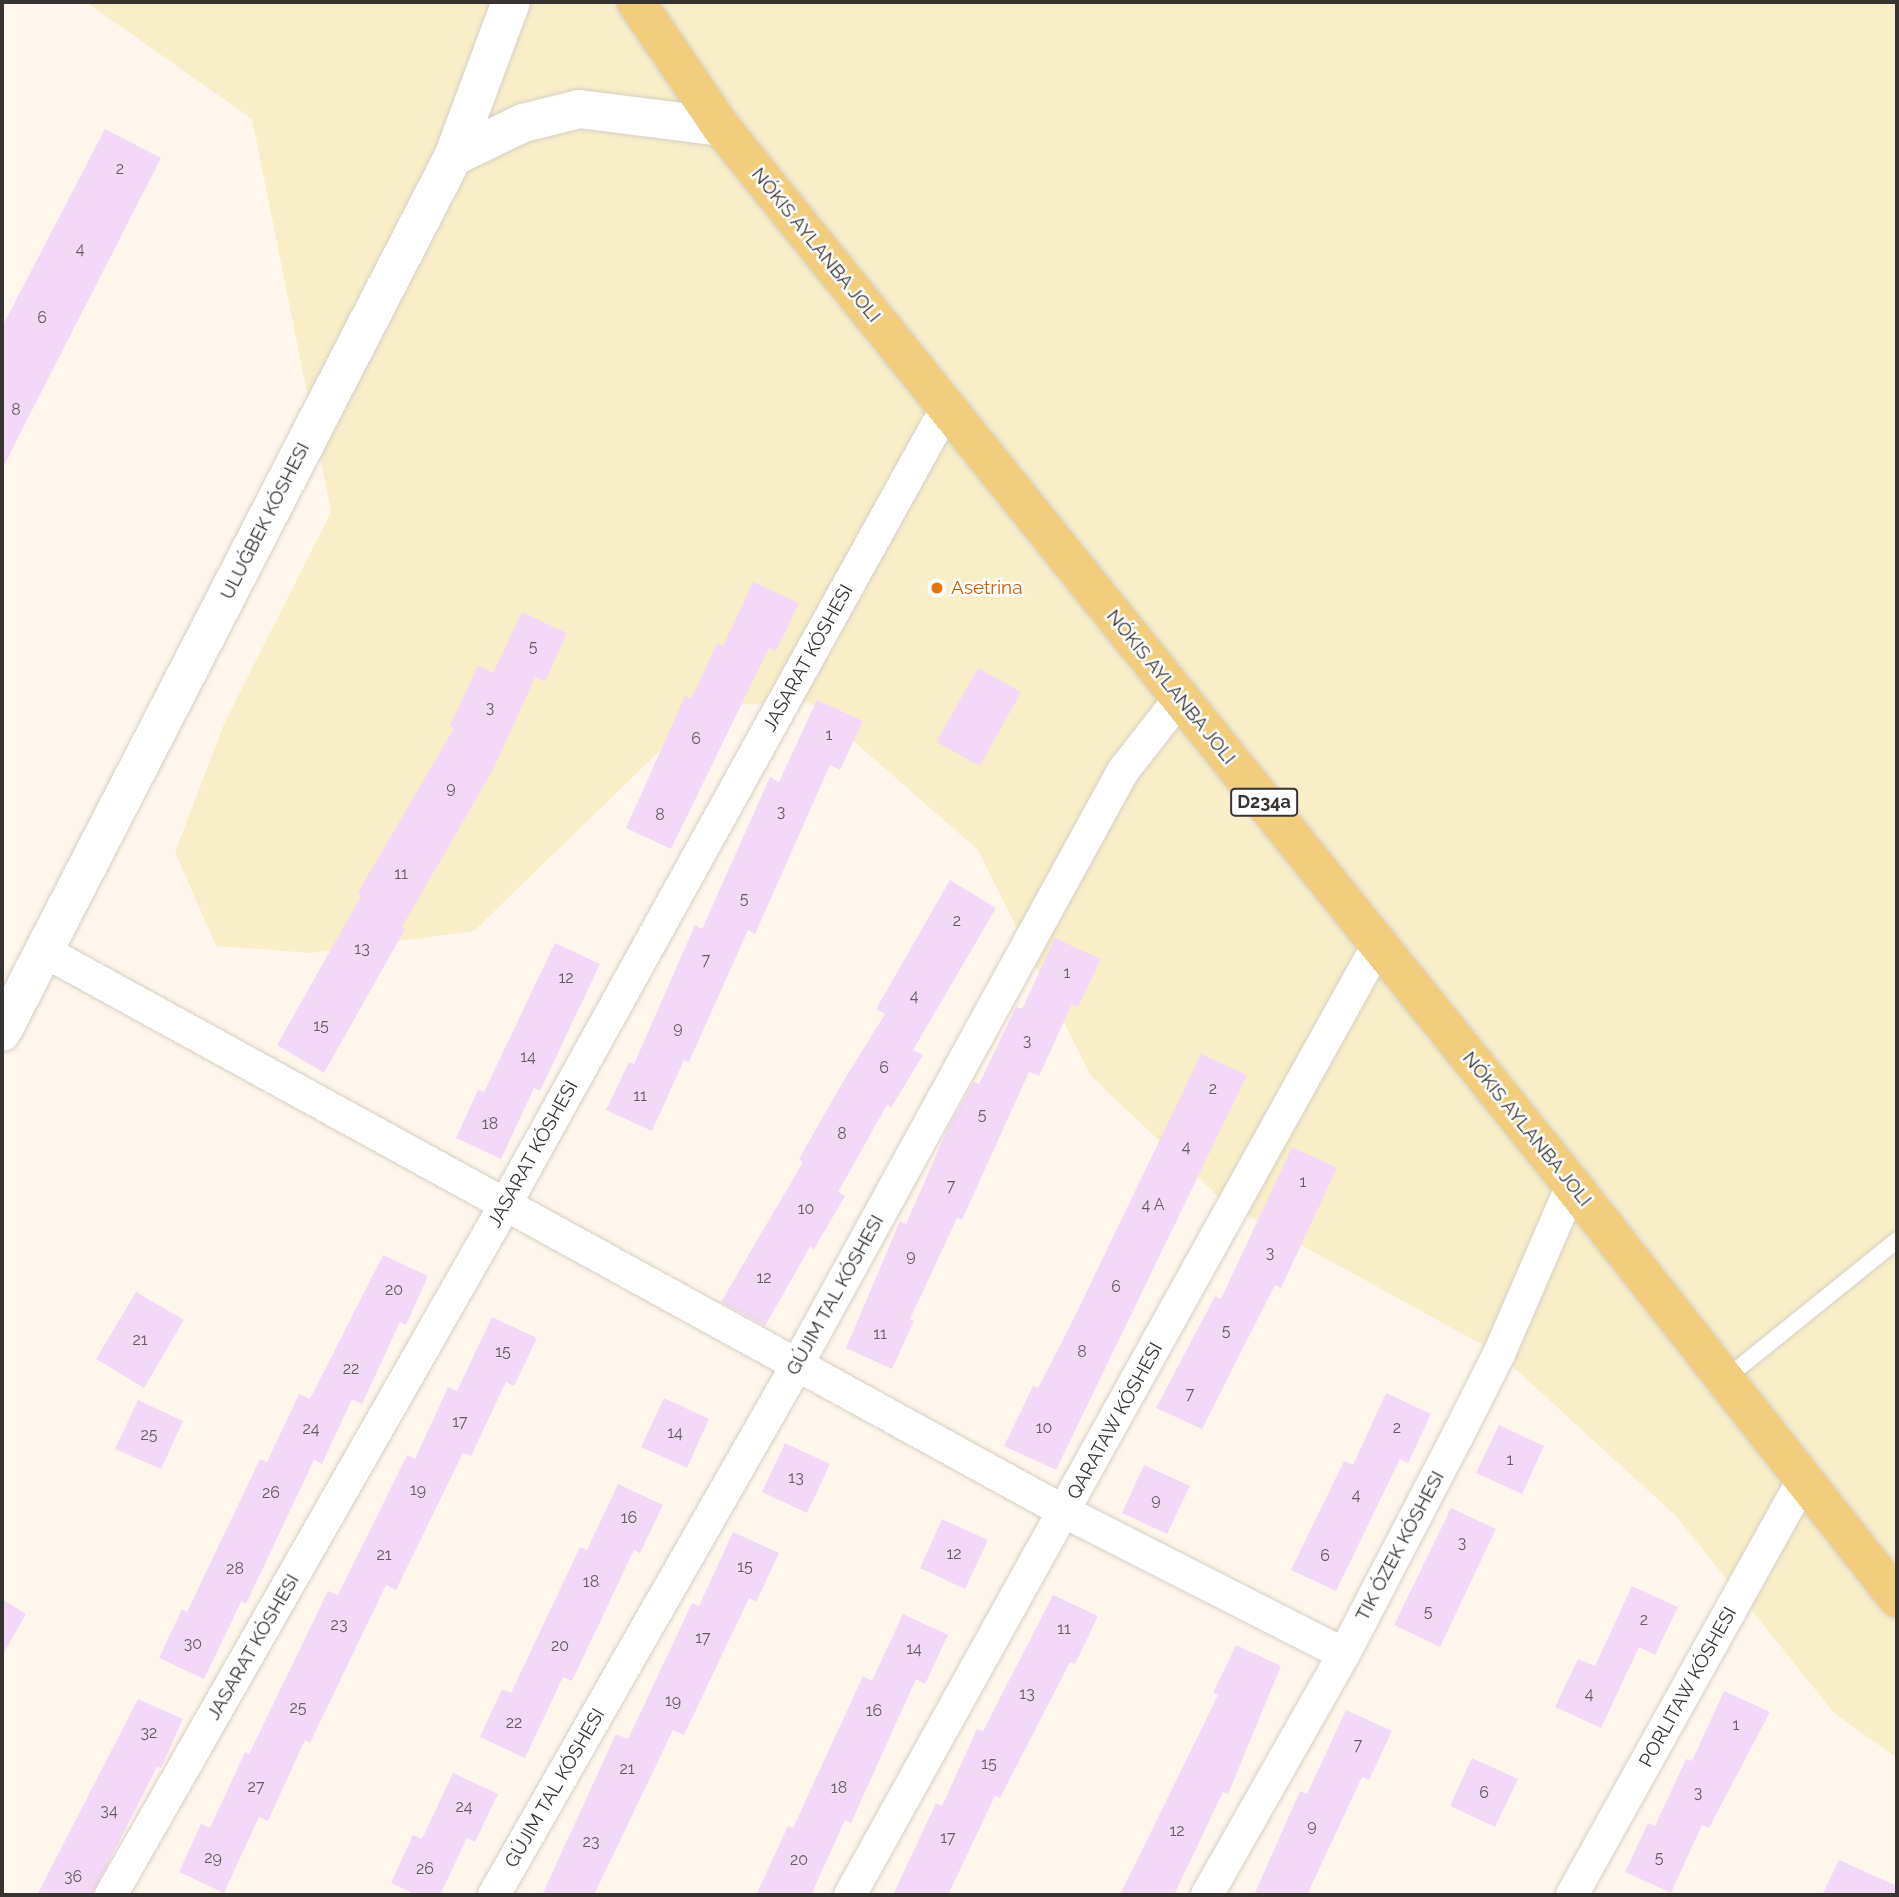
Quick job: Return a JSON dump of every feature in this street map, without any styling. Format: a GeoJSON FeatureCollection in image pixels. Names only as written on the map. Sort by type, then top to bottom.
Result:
{"type":"FeatureCollection","features":[{"type":"Feature","properties":{"kind":"main road","name":"D234a"},"geometry":{"type":"LineString","coordinates":[[636,2],[721,127],[1572,1185],[1897,1598]]}},
{"type":"Feature","properties":{"kind":"street","name":"ULUǴBEK KÓSHESI"},"geometry":{"type":"LineString","coordinates":[[2,1032],[453,157],[511,2]]}},
{"type":"Feature","properties":{"kind":"street"},"geometry":{"type":"LineString","coordinates":[[453,157],[523,123],[579,109],[721,127]]}},
{"type":"Feature","properties":{"kind":"street","name":"JASARAT KÓSHESI"},"geometry":{"type":"LineString","coordinates":[[111,1895],[505,1205],[947,408]]}},
{"type":"Feature","properties":{"kind":"street","name":"GÚJIM TAL KÓSHESI"},"geometry":{"type":"LineString","coordinates":[[494,1895],[797,1364],[1124,771],[1181,698]]}},
{"type":"Feature","properties":{"kind":"street","name":"QARATAW KÓSHESI"},"geometry":{"type":"LineString","coordinates":[[850,1895],[1378,946]]}},
{"type":"Feature","properties":{"kind":"street"},"geometry":{"type":"LineString","coordinates":[[43,950],[1065,1512],[1344,1654]]}},
{"type":"Feature","properties":{"kind":"street","name":"TIK ÓZEK KÓSHESI"},"geometry":{"type":"LineString","coordinates":[[1207,1895],[1344,1654],[1499,1354],[1572,1185]]}},
{"type":"Feature","properties":{"kind":"street"},"geometry":{"type":"LineString","coordinates":[[1572,1895],[1804,1479]]}},
{"type":"Feature","properties":{"kind":"lane"},"geometry":{"type":"LineString","coordinates":[[1725,1379],[1897,1240]]}},
{"type":"Feature","properties":{"kind":"sand"},"geometry":{"type":"Polygon","coordinates":[[[86,2],[1897,2],[1897,1758],[1834,1713],[1676,1516],[1499,1354],[1225,1203],[1091,1076],[978,850],[809,702],[706,706],[474,931],[311,953],[216,946],[175,852],[224,724],[331,512],[252,119],[86,2]]]}},
{"type":"Feature","properties":{"kind":"building"},"geometry":{"type":"Polygon","coordinates":[[[105,129],[161,158],[2,469],[2,327],[105,129]]]}},
{"type":"Feature","properties":{"kind":"building"},"geometry":{"type":"Polygon","coordinates":[[[753,582],[799,603],[776,651],[769,648],[671,849],[626,828],[685,696],[691,699],[717,643],[723,646],[753,582]]]}},
{"type":"Feature","properties":{"kind":"building"},"geometry":{"type":"Polygon","coordinates":[[[522,612],[567,633],[545,682],[535,677],[494,768],[402,927],[405,929],[324,1073],[277,1045],[361,896],[357,894],[454,728],[450,726],[478,665],[493,673],[522,612]]]}},
{"type":"Feature","properties":{"kind":"building"},"geometry":{"type":"Polygon","coordinates":[[[978,668],[1021,692],[980,766],[936,742],[978,668]]]}},
{"type":"Feature","properties":{"kind":"building"},"geometry":{"type":"Polygon","coordinates":[[[817,700],[863,721],[840,770],[830,765],[755,934],[748,930],[689,1062],[684,1060],[652,1131],[606,1110],[629,1062],[634,1064],[695,925],[702,929],[770,777],[779,782],[817,700]]]}},
{"type":"Feature","properties":{"kind":"building"},"geometry":{"type":"Polygon","coordinates":[[[950,880],[996,908],[913,1050],[923,1055],[891,1108],[887,1105],[838,1192],[845,1196],[814,1249],[810,1247],[765,1326],[721,1302],[803,1162],[799,1159],[841,1085],[885,1014],[876,1009],[950,880]]]}},
{"type":"Feature","properties":{"kind":"building"},"geometry":{"type":"Polygon","coordinates":[[[1055,938],[1101,959],[1078,1007],[1072,1004],[1039,1076],[1029,1072],[962,1220],[957,1218],[910,1319],[914,1321],[892,1369],[846,1348],[900,1221],[906,1224],[948,1128],[974,1082],[979,1084],[1016,1007],[1022,1009],[1055,938]]]}},
{"type":"Feature","properties":{"kind":"building"},"geometry":{"type":"Polygon","coordinates":[[[555,943],[600,964],[540,1091],[534,1088],[501,1159],[456,1138],[478,1090],[484,1092],[555,943]]]}},
{"type":"Feature","properties":{"kind":"building"},"geometry":{"type":"Polygon","coordinates":[[[1201,1054],[1247,1075],[1056,1470],[1004,1446],[1033,1386],[1038,1388],[1074,1318],[1201,1054]]]}},
{"type":"Feature","properties":{"kind":"building"},"geometry":{"type":"Polygon","coordinates":[[[1292,1147],[1337,1168],[1281,1288],[1275,1285],[1202,1429],[1156,1408],[1215,1296],[1221,1299],[1292,1147]]]}},
{"type":"Feature","properties":{"kind":"building"},"geometry":{"type":"Polygon","coordinates":[[[383,1255],[428,1276],[406,1325],[400,1322],[362,1404],[352,1399],[322,1464],[314,1460],[246,1604],[241,1602],[204,1679],[159,1658],[182,1609],[187,1612],[260,1459],[267,1462],[299,1394],[310,1399],[383,1255]]]}},
{"type":"Feature","properties":{"kind":"building"},"geometry":{"type":"Polygon","coordinates":[[[136,1292],[184,1320],[144,1388],[96,1359],[136,1292]]]}},
{"type":"Feature","properties":{"kind":"building"},"geometry":{"type":"Polygon","coordinates":[[[492,1317],[537,1338],[514,1386],[506,1382],[471,1456],[463,1453],[396,1590],[386,1585],[310,1743],[305,1740],[268,1821],[259,1817],[224,1893],[179,1872],[201,1824],[210,1828],[245,1752],[249,1754],[328,1591],[338,1595],[407,1455],[415,1459],[448,1387],[457,1391],[492,1317]]]}},
{"type":"Feature","properties":{"kind":"building"},"geometry":{"type":"Polygon","coordinates":[[[1386,1393],[1431,1414],[1408,1463],[1400,1459],[1336,1591],[1291,1570],[1344,1461],[1353,1465],[1386,1393]]]}},
{"type":"Feature","properties":{"kind":"building"},"geometry":{"type":"Polygon","coordinates":[[[664,1398],[709,1419],[687,1468],[641,1447],[664,1398]]]}},
{"type":"Feature","properties":{"kind":"building"},"geometry":{"type":"Polygon","coordinates":[[[138,1400],[183,1421],[161,1469],[115,1449],[138,1400]]]}},
{"type":"Feature","properties":{"kind":"building"},"geometry":{"type":"Polygon","coordinates":[[[1499,1425],[1544,1446],[1522,1494],[1476,1473],[1499,1425]]]}},
{"type":"Feature","properties":{"kind":"building"},"geometry":{"type":"Polygon","coordinates":[[[785,1443],[830,1464],[807,1513],[762,1492],[785,1443]]]}},
{"type":"Feature","properties":{"kind":"building"},"geometry":{"type":"Polygon","coordinates":[[[1144,1465],[1190,1486],[1167,1534],[1122,1513],[1144,1465]]]}},
{"type":"Feature","properties":{"kind":"building"},"geometry":{"type":"Polygon","coordinates":[[[618,1484],[663,1505],[640,1553],[634,1550],[572,1681],[563,1677],[525,1758],[480,1737],[502,1689],[511,1693],[580,1547],[587,1550],[618,1484]]]}},
{"type":"Feature","properties":{"kind":"building"},"geometry":{"type":"Polygon","coordinates":[[[1451,1508],[1496,1529],[1440,1647],[1394,1625],[1451,1508]]]}},
{"type":"Feature","properties":{"kind":"building"},"geometry":{"type":"Polygon","coordinates":[[[942,1519],[988,1540],[965,1589],[920,1568],[942,1519]]]}},
{"type":"Feature","properties":{"kind":"building"},"geometry":{"type":"Polygon","coordinates":[[[733,1532],[779,1553],[756,1602],[749,1598],[684,1735],[673,1730],[594,1895],[542,1895],[616,1734],[628,1739],[692,1603],[699,1606],[733,1532]]]}},
{"type":"Feature","properties":{"kind":"building"},"geometry":{"type":"Polygon","coordinates":[[[1632,1586],[1678,1607],[1655,1655],[1639,1647],[1601,1728],[1555,1707],[1578,1659],[1595,1666],[1632,1586]]]}},
{"type":"Feature","properties":{"kind":"building"},"geometry":{"type":"Polygon","coordinates":[[[1053,1595],[1098,1616],[1075,1664],[1070,1662],[1000,1798],[995,1796],[948,1895],[893,1895],[936,1803],[942,1806],[977,1729],[983,1731],[1053,1595]]]}},
{"type":"Feature","properties":{"kind":"building"},"geometry":{"type":"Polygon","coordinates":[[[2,1599],[26,1614],[2,1656],[2,1599]]]}},
{"type":"Feature","properties":{"kind":"building"},"geometry":{"type":"Polygon","coordinates":[[[903,1614],[948,1635],[925,1684],[916,1679],[851,1823],[845,1820],[811,1895],[756,1895],[788,1826],[793,1828],[863,1676],[872,1681],[903,1614]]]}},
{"type":"Feature","properties":{"kind":"building"},"geometry":{"type":"Polygon","coordinates":[[[1236,1645],[1281,1666],[1228,1794],[1223,1792],[1174,1895],[1120,1895],[1218,1695],[1213,1693],[1236,1645]]]}},
{"type":"Feature","properties":{"kind":"building"},"geometry":{"type":"Polygon","coordinates":[[[1724,1691],[1770,1712],[1709,1828],[1702,1825],[1671,1893],[1625,1872],[1648,1823],[1655,1826],[1686,1759],[1692,1761],[1724,1691]]]}},
{"type":"Feature","properties":{"kind":"building"},"geometry":{"type":"Polygon","coordinates":[[[138,1699],[183,1719],[161,1768],[157,1767],[92,1895],[37,1895],[138,1699]]]}},
{"type":"Feature","properties":{"kind":"building"},"geometry":{"type":"Polygon","coordinates":[[[1346,1710],[1392,1731],[1369,1780],[1362,1777],[1307,1895],[1254,1895],[1300,1791],[1307,1794],[1346,1710]]]}},
{"type":"Feature","properties":{"kind":"building"},"geometry":{"type":"Polygon","coordinates":[[[1472,1758],[1518,1779],[1495,1827],[1450,1806],[1472,1758]]]}},
{"type":"Feature","properties":{"kind":"building"},"geometry":{"type":"Polygon","coordinates":[[[453,1773],[498,1794],[475,1842],[467,1838],[440,1895],[416,1895],[391,1883],[413,1835],[422,1839],[453,1773]]]}},
{"type":"Feature","properties":{"kind":"building"},"geometry":{"type":"Polygon","coordinates":[[[1839,1860],[1897,1886],[1897,1895],[1822,1895],[1839,1860]]]}},
{"type":"Feature","properties":{"kind":"place","name":"Asetrina"},"geometry":{"type":"Point","coordinates":[937,588]}}]}
